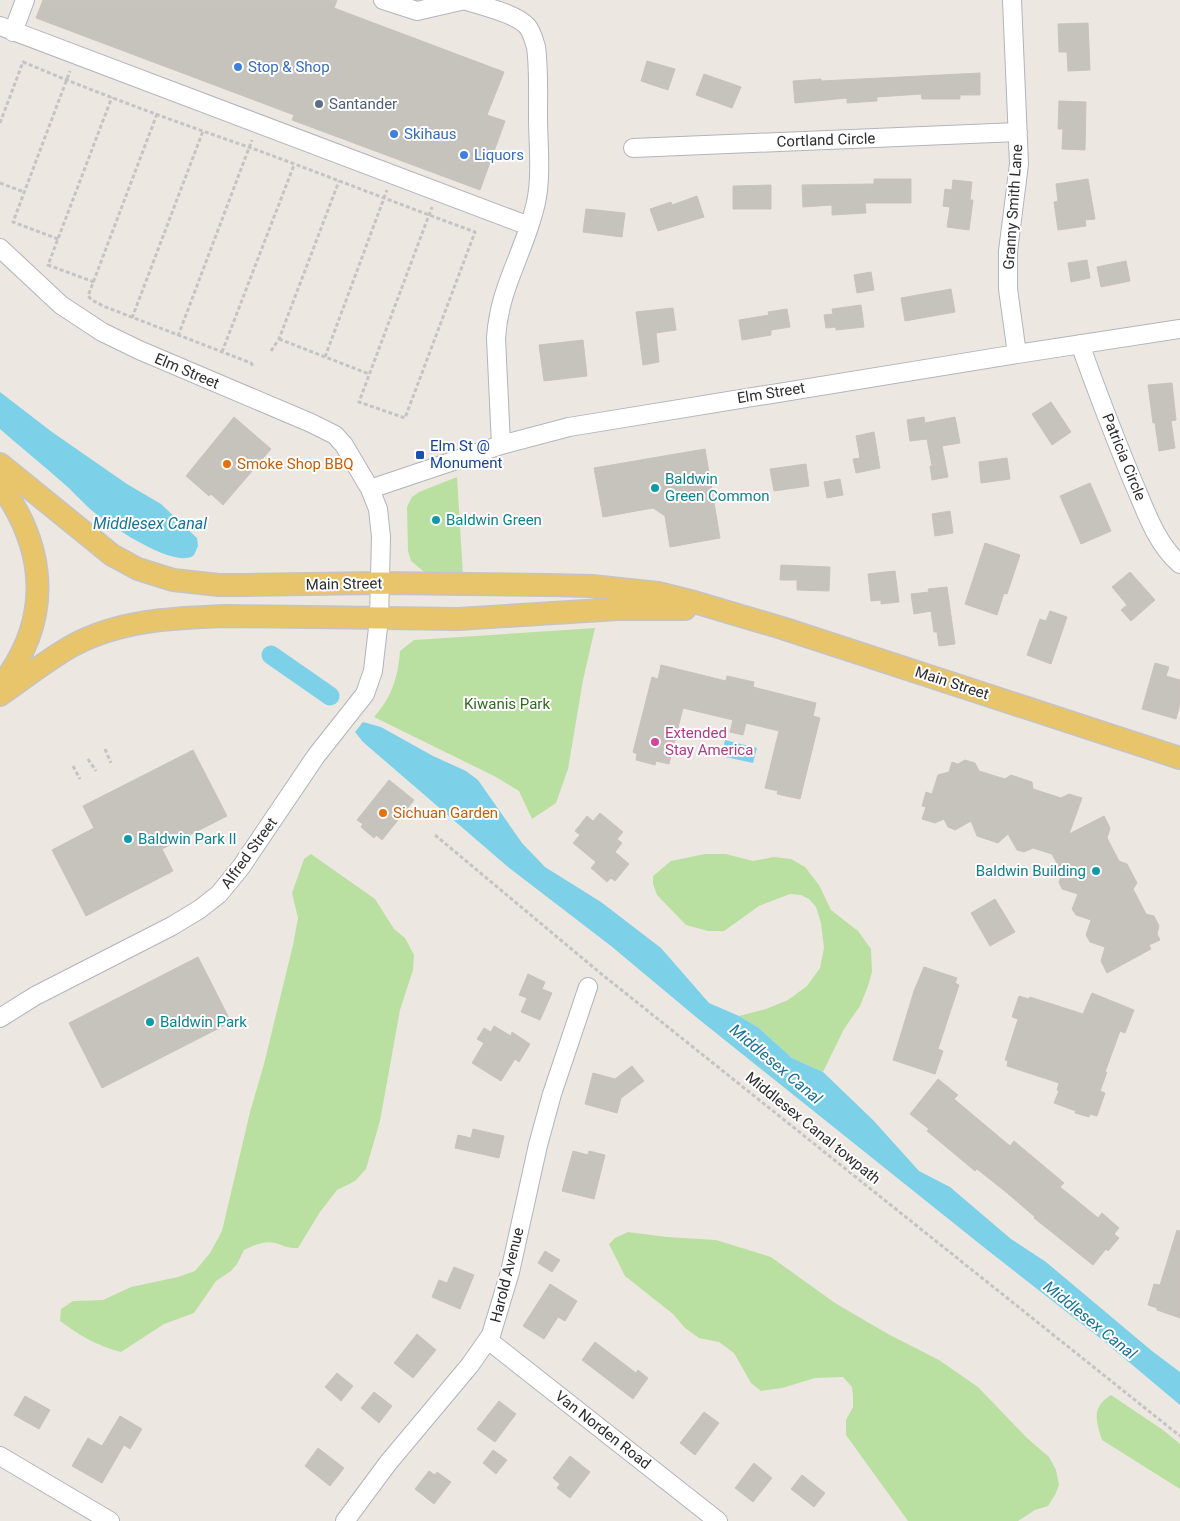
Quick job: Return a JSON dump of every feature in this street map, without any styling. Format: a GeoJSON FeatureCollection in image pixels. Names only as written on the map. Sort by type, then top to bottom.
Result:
{"type":"FeatureCollection","features":[{"type":"Feature","properties":{"kind":"main road","name":"Main Street"},"geometry":{"type":"LineString","coordinates":[[0,464],[106,551],[124,562],[162,577],[193,583],[219,585],[380,583],[550,585],[632,590],[675,597],[808,636],[1180,758]]}},
{"type":"Feature","properties":{"kind":"main road"},"geometry":{"type":"LineString","coordinates":[[0,484],[15,507],[29,536],[36,562],[38,594],[35,617],[28,640],[13,669],[0,687]]}},
{"type":"Feature","properties":{"kind":"main road","name":"Main Street"},"geometry":{"type":"LineString","coordinates":[[0,694],[70,648],[93,637],[139,622],[187,617],[226,616],[458,619],[618,608],[664,608],[723,612]]}},
{"type":"Feature","properties":{"kind":"street"},"geometry":{"type":"LineString","coordinates":[[25,0],[7,29],[530,226]]}},
{"type":"Feature","properties":{"kind":"street"},"geometry":{"type":"LineString","coordinates":[[383,0],[417,11],[464,0],[521,21],[528,27],[533,38],[537,67],[539,179],[537,200],[530,226],[505,287],[497,325],[501,445]]}},
{"type":"Feature","properties":{"kind":"street","name":"Granny Smith Lane"},"geometry":{"type":"LineString","coordinates":[[1012,0],[1019,176],[1008,251],[1008,290],[1017,354]]}},
{"type":"Feature","properties":{"kind":"street","name":"Cortland Circle"},"geometry":{"type":"LineString","coordinates":[[633,148],[1018,132]]}},
{"type":"Feature","properties":{"kind":"street","name":"Elm Street"},"geometry":{"type":"LineString","coordinates":[[0,248],[61,304],[102,332],[147,354],[311,423],[335,435],[352,456],[370,489],[378,509],[380,520],[379,619]]}},
{"type":"Feature","properties":{"kind":"street","name":"Elm Street"},"geometry":{"type":"LineString","coordinates":[[370,489],[501,445],[593,422],[1180,329]]}},
{"type":"Feature","properties":{"kind":"street","name":"Patricia Circle"},"geometry":{"type":"LineString","coordinates":[[1080,344],[1100,399],[1143,504],[1161,542],[1180,564]]}},
{"type":"Feature","properties":{"kind":"street","name":"Alfred Street"},"geometry":{"type":"LineString","coordinates":[[0,1018],[35,996],[172,926],[200,909],[219,894],[241,867],[316,756],[365,694],[372,671],[379,619]]}},
{"type":"Feature","properties":{"kind":"street","name":"Harold Avenue"},"geometry":{"type":"LineString","coordinates":[[345,1521],[388,1463],[470,1365],[488,1340],[508,1280],[538,1144],[552,1094],[588,987]]}},
{"type":"Feature","properties":{"kind":"street","name":"Van Norden Road"},"geometry":{"type":"LineString","coordinates":[[488,1340],[718,1521]]}},
{"type":"Feature","properties":{"kind":"street"},"geometry":{"type":"LineString","coordinates":[[0,1456],[110,1521]]}},
{"type":"Feature","properties":{"kind":"path"},"geometry":{"type":"LineString","coordinates":[[0,123],[23,62],[157,114],[339,181],[384,198],[429,215],[474,232],[405,418],[359,402],[369,374],[429,215],[432,207]]}},
{"type":"Feature","properties":{"kind":"path"},"geometry":{"type":"LineString","coordinates":[[58,239],[13,222],[71,71]]}},
{"type":"Feature","properties":{"kind":"path"},"geometry":{"type":"LineString","coordinates":[[94,282],[48,265],[112,97]]}},
{"type":"Feature","properties":{"kind":"path"},"geometry":{"type":"LineString","coordinates":[[157,114],[88,296],[92,300],[132,318],[251,363],[253,366]]}},
{"type":"Feature","properties":{"kind":"path"},"geometry":{"type":"LineString","coordinates":[[132,318],[203,131]]}},
{"type":"Feature","properties":{"kind":"path"},"geometry":{"type":"LineString","coordinates":[[178,336],[253,139]]}},
{"type":"Feature","properties":{"kind":"path"},"geometry":{"type":"LineString","coordinates":[[222,352],[294,165]]}},
{"type":"Feature","properties":{"kind":"path"},"geometry":{"type":"LineString","coordinates":[[271,351],[279,340],[339,181]]}},
{"type":"Feature","properties":{"kind":"path"},"geometry":{"type":"LineString","coordinates":[[0,183],[24,192]]}},
{"type":"Feature","properties":{"kind":"path"},"geometry":{"type":"LineString","coordinates":[[325,357],[387,190]]}},
{"type":"Feature","properties":{"kind":"path"},"geometry":{"type":"LineString","coordinates":[[279,340],[369,374]]}},
{"type":"Feature","properties":{"kind":"path"},"geometry":{"type":"LineString","coordinates":[[105,749],[111,763]]}},
{"type":"Feature","properties":{"kind":"path"},"geometry":{"type":"LineString","coordinates":[[88,759],[96,771]]}},
{"type":"Feature","properties":{"kind":"path"},"geometry":{"type":"LineString","coordinates":[[73,766],[80,779]]}},
{"type":"Feature","properties":{"kind":"path","name":"Middlesex Canal towpath"},"geometry":{"type":"LineString","coordinates":[[435,835],[599,972],[1180,1436]]}},
{"type":"Feature","properties":{"kind":"green space"},"geometry":{"type":"Polygon","coordinates":[[[457,477],[463,575],[428,573],[411,561],[408,551],[407,507],[412,497],[419,492],[457,477]]]}},
{"type":"Feature","properties":{"kind":"green space","name":"Kiwanis Park"},"geometry":{"type":"Polygon","coordinates":[[[595,628],[583,680],[568,769],[556,803],[532,819],[519,791],[496,777],[374,717],[390,694],[398,669],[400,651],[414,640],[595,628]]]}},
{"type":"Feature","properties":{"kind":"green space"},"geometry":{"type":"Polygon","coordinates":[[[311,854],[375,899],[394,929],[405,938],[414,955],[413,970],[400,1010],[380,1121],[366,1169],[355,1181],[337,1190],[320,1212],[298,1248],[267,1242],[247,1248],[231,1271],[216,1281],[194,1313],[164,1324],[121,1352],[112,1350],[81,1335],[60,1321],[61,1309],[73,1301],[103,1300],[131,1287],[178,1277],[195,1271],[210,1253],[222,1231],[293,945],[298,918],[292,893],[304,859],[311,854]]]}},
{"type":"Feature","properties":{"kind":"green space"},"geometry":{"type":"Polygon","coordinates":[[[705,854],[726,854],[753,861],[774,857],[791,859],[805,867],[819,885],[831,910],[858,931],[871,949],[872,972],[868,986],[860,1006],[844,1029],[823,1072],[792,1058],[759,1028],[739,1016],[766,1009],[788,1000],[807,986],[820,968],[824,948],[821,923],[816,907],[809,899],[801,895],[790,894],[759,906],[724,931],[708,931],[686,925],[657,895],[653,884],[653,876],[671,861],[705,854]]]}},
{"type":"Feature","properties":{"kind":"green space"},"geometry":{"type":"Polygon","coordinates":[[[628,1232],[716,1240],[771,1257],[835,1303],[888,1334],[939,1360],[978,1387],[1027,1438],[1049,1457],[1056,1470],[1059,1485],[1055,1495],[1048,1506],[1035,1510],[1018,1521],[908,1521],[846,1435],[846,1420],[853,1407],[853,1396],[852,1387],[843,1377],[815,1378],[782,1388],[761,1391],[751,1383],[734,1353],[719,1342],[699,1338],[685,1328],[673,1314],[625,1276],[609,1244],[615,1238],[628,1232]]]}},
{"type":"Feature","properties":{"kind":"green space"},"geometry":{"type":"Polygon","coordinates":[[[1111,1395],[1163,1430],[1180,1444],[1180,1489],[1102,1440],[1097,1421],[1098,1410],[1100,1404],[1111,1395]]]}},
{"type":"Feature","properties":{"kind":"water","name":"Middlesex Canal"},"geometry":{"type":"Polygon","coordinates":[[[0,392],[52,432],[127,484],[161,504],[197,538],[198,546],[194,555],[185,558],[172,557],[157,551],[125,534],[90,509],[66,485],[0,429],[0,392]]]}},
{"type":"Feature","properties":{"kind":"water","name":"Middlesex Canal"},"geometry":{"type":"Polygon","coordinates":[[[363,722],[381,727],[433,756],[466,771],[478,780],[522,843],[545,867],[601,902],[661,948],[709,1003],[739,1016],[759,1028],[792,1058],[823,1072],[873,1120],[919,1171],[950,1187],[1011,1239],[1046,1262],[1152,1351],[1180,1372],[1180,1405],[1105,1342],[696,1017],[611,946],[508,867],[363,742],[355,732],[363,722]]]}},
{"type":"Feature","properties":{"kind":"water"},"geometry":{"type":"Polygon","coordinates":[[[725,740],[757,748],[753,763],[721,756],[725,740]]]}},
{"type":"Feature","properties":{"kind":"building"},"geometry":{"type":"Polygon","coordinates":[[[43,0],[337,0],[334,8],[504,72],[487,115],[505,121],[480,190],[292,120],[294,115],[36,18],[43,0]]]}},
{"type":"Feature","properties":{"kind":"building"},"geometry":{"type":"Polygon","coordinates":[[[1088,23],[1090,70],[1068,71],[1067,52],[1059,52],[1058,24],[1088,23]]]}},
{"type":"Feature","properties":{"kind":"building"},"geometry":{"type":"Polygon","coordinates":[[[647,61],[675,69],[668,90],[641,81],[647,61]]]}},
{"type":"Feature","properties":{"kind":"building"},"geometry":{"type":"Polygon","coordinates":[[[980,73],[980,95],[960,95],[960,99],[922,99],[921,94],[877,97],[877,101],[847,103],[847,98],[795,103],[793,81],[980,73]]]}},
{"type":"Feature","properties":{"kind":"building"},"geometry":{"type":"Polygon","coordinates":[[[704,74],[741,87],[732,108],[696,95],[704,74]]]}},
{"type":"Feature","properties":{"kind":"building"},"geometry":{"type":"Polygon","coordinates":[[[1059,101],[1086,102],[1085,150],[1062,149],[1063,129],[1058,129],[1059,101]]]}},
{"type":"Feature","properties":{"kind":"building"},"geometry":{"type":"Polygon","coordinates":[[[874,179],[911,179],[911,203],[865,203],[866,213],[832,215],[832,205],[803,207],[802,185],[874,184],[874,179]]]}},
{"type":"Feature","properties":{"kind":"building"},"geometry":{"type":"Polygon","coordinates":[[[1088,179],[1095,219],[1085,220],[1086,226],[1058,230],[1054,202],[1058,201],[1056,184],[1088,179]]]}},
{"type":"Feature","properties":{"kind":"building"},"geometry":{"type":"Polygon","coordinates":[[[953,180],[972,182],[970,200],[973,200],[969,230],[947,227],[950,207],[943,206],[945,189],[952,190],[953,180]]]}},
{"type":"Feature","properties":{"kind":"building"},"geometry":{"type":"Polygon","coordinates":[[[771,185],[771,209],[733,209],[733,186],[771,185]]]}},
{"type":"Feature","properties":{"kind":"building"},"geometry":{"type":"Polygon","coordinates":[[[697,196],[704,217],[658,231],[650,209],[671,202],[672,205],[697,196]]]}},
{"type":"Feature","properties":{"kind":"building"},"geometry":{"type":"Polygon","coordinates":[[[586,209],[625,213],[622,237],[583,232],[586,209]]]}},
{"type":"Feature","properties":{"kind":"building"},"geometry":{"type":"Polygon","coordinates":[[[1087,260],[1090,278],[1071,282],[1068,263],[1087,260]]]}},
{"type":"Feature","properties":{"kind":"building"},"geometry":{"type":"Polygon","coordinates":[[[1126,261],[1130,281],[1101,287],[1097,267],[1126,261]]]}},
{"type":"Feature","properties":{"kind":"building"},"geometry":{"type":"Polygon","coordinates":[[[871,272],[874,290],[857,293],[854,275],[871,272]]]}},
{"type":"Feature","properties":{"kind":"building"},"geometry":{"type":"Polygon","coordinates":[[[951,289],[955,312],[905,321],[901,298],[951,289]]]}},
{"type":"Feature","properties":{"kind":"building"},"geometry":{"type":"Polygon","coordinates":[[[861,305],[864,327],[836,330],[836,327],[826,328],[824,315],[833,314],[832,309],[861,305]]]}},
{"type":"Feature","properties":{"kind":"building"},"geometry":{"type":"Polygon","coordinates":[[[673,308],[676,330],[656,333],[659,362],[643,365],[636,312],[673,308]]]}},
{"type":"Feature","properties":{"kind":"building"},"geometry":{"type":"Polygon","coordinates":[[[787,309],[790,327],[771,330],[771,335],[742,340],[739,320],[769,315],[768,312],[787,309]]]}},
{"type":"Feature","properties":{"kind":"building"},"geometry":{"type":"Polygon","coordinates":[[[583,340],[587,376],[544,381],[539,345],[583,340]]]}},
{"type":"Feature","properties":{"kind":"building"},"geometry":{"type":"Polygon","coordinates":[[[1172,383],[1176,420],[1171,421],[1175,448],[1159,451],[1148,385],[1172,383]]]}},
{"type":"Feature","properties":{"kind":"building"},"geometry":{"type":"Polygon","coordinates":[[[1051,402],[1071,432],[1052,445],[1032,414],[1051,402]]]}},
{"type":"Feature","properties":{"kind":"building","name":"Smoke Shop BBQ"},"geometry":{"type":"Polygon","coordinates":[[[234,417],[271,449],[223,505],[211,494],[209,496],[186,476],[234,417]]]}},
{"type":"Feature","properties":{"kind":"building"},"geometry":{"type":"Polygon","coordinates":[[[924,417],[925,423],[955,417],[960,443],[942,446],[948,477],[932,480],[930,466],[932,466],[927,439],[910,441],[907,420],[924,417]]]}},
{"type":"Feature","properties":{"kind":"building"},"geometry":{"type":"Polygon","coordinates":[[[874,432],[880,468],[856,473],[853,459],[860,458],[856,436],[874,432]]]}},
{"type":"Feature","properties":{"kind":"building","name":"Baldwin Green Common"},"geometry":{"type":"Polygon","coordinates":[[[705,449],[720,538],[670,547],[665,516],[653,508],[603,517],[594,468],[705,449]]]}},
{"type":"Feature","properties":{"kind":"building"},"geometry":{"type":"Polygon","coordinates":[[[1007,458],[1010,479],[981,483],[979,462],[1007,458]]]}},
{"type":"Feature","properties":{"kind":"building"},"geometry":{"type":"Polygon","coordinates":[[[806,464],[809,486],[774,491],[770,469],[806,464]]]}},
{"type":"Feature","properties":{"kind":"building"},"geometry":{"type":"Polygon","coordinates":[[[840,479],[843,495],[827,498],[824,482],[840,479]]]}},
{"type":"Feature","properties":{"kind":"building"},"geometry":{"type":"Polygon","coordinates":[[[1090,483],[1111,531],[1081,544],[1060,496],[1090,483]]]}},
{"type":"Feature","properties":{"kind":"building"},"geometry":{"type":"Polygon","coordinates":[[[950,511],[953,533],[935,536],[932,514],[950,511]]]}},
{"type":"Feature","properties":{"kind":"building"},"geometry":{"type":"Polygon","coordinates":[[[985,543],[1020,555],[1007,594],[1004,593],[997,615],[965,604],[985,543]]]}},
{"type":"Feature","properties":{"kind":"building"},"geometry":{"type":"Polygon","coordinates":[[[781,565],[830,567],[829,591],[797,590],[797,580],[780,580],[781,565]]]}},
{"type":"Feature","properties":{"kind":"building"},"geometry":{"type":"Polygon","coordinates":[[[895,571],[899,602],[881,604],[881,600],[871,601],[868,574],[895,571]]]}},
{"type":"Feature","properties":{"kind":"building"},"geometry":{"type":"Polygon","coordinates":[[[1130,572],[1155,600],[1131,621],[1121,610],[1127,605],[1112,587],[1130,572]]]}},
{"type":"Feature","properties":{"kind":"building"},"geometry":{"type":"Polygon","coordinates":[[[947,587],[955,644],[939,646],[937,632],[934,632],[931,611],[914,614],[911,594],[929,592],[928,589],[947,587]]]}},
{"type":"Feature","properties":{"kind":"building"},"geometry":{"type":"Polygon","coordinates":[[[1050,611],[1067,617],[1051,664],[1027,655],[1040,619],[1046,621],[1050,611]]]}},
{"type":"Feature","properties":{"kind":"building"},"geometry":{"type":"Polygon","coordinates":[[[1155,663],[1169,667],[1166,676],[1180,680],[1180,704],[1176,719],[1142,709],[1155,663]]]}},
{"type":"Feature","properties":{"kind":"building","name":"Extended Stay America"},"geometry":{"type":"Polygon","coordinates":[[[661,665],[726,681],[727,676],[754,682],[753,687],[816,703],[813,716],[820,718],[800,799],[777,794],[778,791],[765,788],[779,731],[746,723],[743,735],[730,732],[733,720],[683,708],[669,764],[656,761],[655,765],[636,760],[637,754],[633,752],[652,677],[658,679],[661,665]]]}},
{"type":"Feature","properties":{"kind":"building","name":"Baldwin Park II"},"geometry":{"type":"Polygon","coordinates":[[[193,750],[227,816],[162,849],[173,871],[86,916],[52,850],[94,828],[83,806],[193,750]]]}},
{"type":"Feature","properties":{"kind":"building","name":"Baldwin Building"},"geometry":{"type":"Polygon","coordinates":[[[965,760],[975,763],[979,771],[1005,779],[1011,775],[1032,782],[1033,789],[1061,798],[1069,794],[1082,798],[1069,834],[1104,816],[1110,828],[1107,838],[1119,861],[1127,864],[1137,883],[1133,889],[1146,914],[1154,916],[1159,926],[1157,934],[1160,940],[1149,945],[1151,949],[1107,973],[1101,961],[1105,947],[1090,942],[1086,935],[1091,920],[1076,915],[1072,909],[1078,894],[1062,889],[1059,882],[1062,873],[1052,854],[1033,848],[1024,852],[1017,850],[1008,834],[998,843],[977,836],[971,821],[955,830],[948,827],[944,819],[935,823],[922,819],[926,807],[922,806],[926,792],[932,794],[938,775],[949,772],[952,762],[958,764],[965,760]]]}},
{"type":"Feature","properties":{"kind":"building","name":"Sichuan Garden"},"geometry":{"type":"Polygon","coordinates":[[[389,780],[414,800],[382,840],[376,835],[374,838],[361,827],[363,824],[357,820],[389,780]]]}},
{"type":"Feature","properties":{"kind":"building"},"geometry":{"type":"Polygon","coordinates":[[[600,813],[623,832],[617,839],[622,843],[615,852],[629,864],[615,881],[611,878],[607,882],[591,868],[596,862],[573,843],[580,835],[575,831],[587,816],[593,821],[600,813]]]}},
{"type":"Feature","properties":{"kind":"building"},"geometry":{"type":"Polygon","coordinates":[[[995,899],[1015,932],[990,946],[971,913],[995,899]]]}},
{"type":"Feature","properties":{"kind":"building","name":"Baldwin Park"},"geometry":{"type":"Polygon","coordinates":[[[198,957],[231,1022],[102,1088],[69,1023],[198,957]]]}},
{"type":"Feature","properties":{"kind":"building"},"geometry":{"type":"Polygon","coordinates":[[[924,967],[957,978],[955,983],[959,985],[938,1049],[943,1051],[935,1074],[893,1060],[914,991],[924,967]]]}},
{"type":"Feature","properties":{"kind":"building"},"geometry":{"type":"Polygon","coordinates":[[[528,974],[545,982],[542,989],[552,993],[540,1020],[521,1012],[527,998],[519,995],[528,974]]]}},
{"type":"Feature","properties":{"kind":"building"},"geometry":{"type":"Polygon","coordinates":[[[1092,993],[1134,1010],[1125,1033],[1120,1031],[1105,1072],[1107,1072],[1100,1091],[1105,1093],[1097,1116],[1090,1114],[1089,1117],[1054,1103],[1059,1091],[1057,1090],[1059,1083],[1007,1066],[1008,1061],[1005,1060],[1018,1019],[1012,1017],[1019,996],[1029,999],[1030,997],[1083,1014],[1092,993]]]}},
{"type":"Feature","properties":{"kind":"building"},"geometry":{"type":"Polygon","coordinates":[[[494,1026],[511,1036],[512,1032],[530,1044],[519,1062],[515,1059],[501,1081],[472,1063],[484,1043],[477,1039],[484,1028],[491,1032],[494,1026]]]}},
{"type":"Feature","properties":{"kind":"building"},"geometry":{"type":"Polygon","coordinates":[[[632,1066],[644,1081],[621,1098],[617,1113],[585,1104],[593,1073],[615,1079],[632,1066]]]}},
{"type":"Feature","properties":{"kind":"building"},"geometry":{"type":"Polygon","coordinates":[[[938,1079],[958,1095],[954,1099],[1010,1146],[1014,1141],[1064,1183],[1060,1187],[1098,1218],[1102,1213],[1119,1228],[1114,1234],[1119,1238],[1108,1251],[1106,1249],[1093,1265],[1034,1218],[1006,1192],[977,1169],[975,1171],[927,1131],[929,1129],[910,1114],[938,1079]]]}},
{"type":"Feature","properties":{"kind":"building"},"geometry":{"type":"Polygon","coordinates":[[[473,1129],[504,1136],[499,1158],[455,1148],[458,1135],[471,1138],[473,1129]]]}},
{"type":"Feature","properties":{"kind":"building"},"geometry":{"type":"Polygon","coordinates":[[[573,1151],[588,1155],[589,1151],[605,1155],[594,1199],[562,1191],[573,1151]]]}},
{"type":"Feature","properties":{"kind":"building"},"geometry":{"type":"Polygon","coordinates":[[[1177,1230],[1180,1231],[1180,1318],[1148,1305],[1154,1284],[1160,1285],[1177,1230]]]}},
{"type":"Feature","properties":{"kind":"building"},"geometry":{"type":"Polygon","coordinates":[[[545,1251],[560,1260],[552,1272],[538,1263],[545,1251]]]}},
{"type":"Feature","properties":{"kind":"building"},"geometry":{"type":"Polygon","coordinates":[[[454,1267],[474,1275],[460,1309],[432,1297],[439,1280],[447,1283],[454,1267]]]}},
{"type":"Feature","properties":{"kind":"building"},"geometry":{"type":"Polygon","coordinates":[[[550,1284],[577,1301],[565,1321],[558,1317],[544,1339],[523,1326],[550,1284]]]}},
{"type":"Feature","properties":{"kind":"building"},"geometry":{"type":"Polygon","coordinates":[[[417,1334],[436,1350],[413,1378],[394,1363],[417,1334]]]}},
{"type":"Feature","properties":{"kind":"building"},"geometry":{"type":"Polygon","coordinates":[[[595,1342],[636,1373],[638,1370],[648,1378],[633,1399],[582,1360],[595,1342]]]}},
{"type":"Feature","properties":{"kind":"building"},"geometry":{"type":"Polygon","coordinates":[[[337,1373],[353,1386],[341,1401],[325,1387],[337,1373]]]}},
{"type":"Feature","properties":{"kind":"building"},"geometry":{"type":"Polygon","coordinates":[[[374,1392],[392,1406],[379,1423],[361,1408],[374,1392]]]}},
{"type":"Feature","properties":{"kind":"building"},"geometry":{"type":"Polygon","coordinates":[[[25,1396],[50,1410],[39,1429],[14,1415],[25,1396]]]}},
{"type":"Feature","properties":{"kind":"building"},"geometry":{"type":"Polygon","coordinates":[[[499,1401],[516,1414],[495,1442],[477,1429],[499,1401]]]}},
{"type":"Feature","properties":{"kind":"building"},"geometry":{"type":"Polygon","coordinates":[[[704,1412],[719,1423],[695,1455],[680,1443],[704,1412]]]}},
{"type":"Feature","properties":{"kind":"building"},"geometry":{"type":"Polygon","coordinates":[[[120,1416],[142,1429],[130,1449],[124,1445],[102,1483],[72,1466],[88,1438],[102,1446],[120,1416]]]}},
{"type":"Feature","properties":{"kind":"building"},"geometry":{"type":"Polygon","coordinates":[[[318,1448],[344,1468],[330,1486],[305,1466],[318,1448]]]}},
{"type":"Feature","properties":{"kind":"building"},"geometry":{"type":"Polygon","coordinates":[[[493,1450],[507,1460],[496,1474],[483,1463],[493,1450]]]}},
{"type":"Feature","properties":{"kind":"building"},"geometry":{"type":"Polygon","coordinates":[[[570,1456],[590,1472],[570,1498],[557,1488],[560,1484],[553,1478],[570,1456]]]}},
{"type":"Feature","properties":{"kind":"building"},"geometry":{"type":"Polygon","coordinates":[[[754,1463],[772,1478],[753,1502],[735,1488],[754,1463]]]}},
{"type":"Feature","properties":{"kind":"building"},"geometry":{"type":"Polygon","coordinates":[[[429,1471],[435,1475],[437,1472],[451,1482],[434,1504],[415,1489],[429,1471]]]}},
{"type":"Feature","properties":{"kind":"building"},"geometry":{"type":"Polygon","coordinates":[[[802,1475],[825,1493],[814,1507],[791,1489],[802,1475]]]}},
{"type":"Feature","properties":{"kind":"waterway","name":"Middlesex Canal"},"geometry":{"type":"LineString","coordinates":[[271,655],[330,696]]}},
{"type":"Feature","properties":{"kind":"place","name":"Stop & Shop"},"geometry":{"type":"Point","coordinates":[238,67]}},
{"type":"Feature","properties":{"kind":"place","name":"Santander"},"geometry":{"type":"Point","coordinates":[319,104]}},
{"type":"Feature","properties":{"kind":"place","name":"Skihaus"},"geometry":{"type":"Point","coordinates":[394,134]}},
{"type":"Feature","properties":{"kind":"place","name":"Liquors"},"geometry":{"type":"Point","coordinates":[464,155]}},
{"type":"Feature","properties":{"kind":"place","name":"Elm St @ Monument"},"geometry":{"type":"Point","coordinates":[420,455]}},
{"type":"Feature","properties":{"kind":"place","name":"Smoke Shop BBQ"},"geometry":{"type":"Point","coordinates":[227,464]}},
{"type":"Feature","properties":{"kind":"place","name":"Baldwin Green Common"},"geometry":{"type":"Point","coordinates":[655,488]}},
{"type":"Feature","properties":{"kind":"place","name":"Baldwin Green"},"geometry":{"type":"Point","coordinates":[436,520]}},
{"type":"Feature","properties":{"kind":"place","name":"Extended Stay America"},"geometry":{"type":"Point","coordinates":[655,742]}},
{"type":"Feature","properties":{"kind":"place","name":"Sichuan Garden"},"geometry":{"type":"Point","coordinates":[383,813]}},
{"type":"Feature","properties":{"kind":"place","name":"Baldwin Park II"},"geometry":{"type":"Point","coordinates":[128,839]}},
{"type":"Feature","properties":{"kind":"place","name":"Baldwin Building"},"geometry":{"type":"Point","coordinates":[1096,871]}},
{"type":"Feature","properties":{"kind":"place","name":"Baldwin Park"},"geometry":{"type":"Point","coordinates":[150,1022]}}]}
